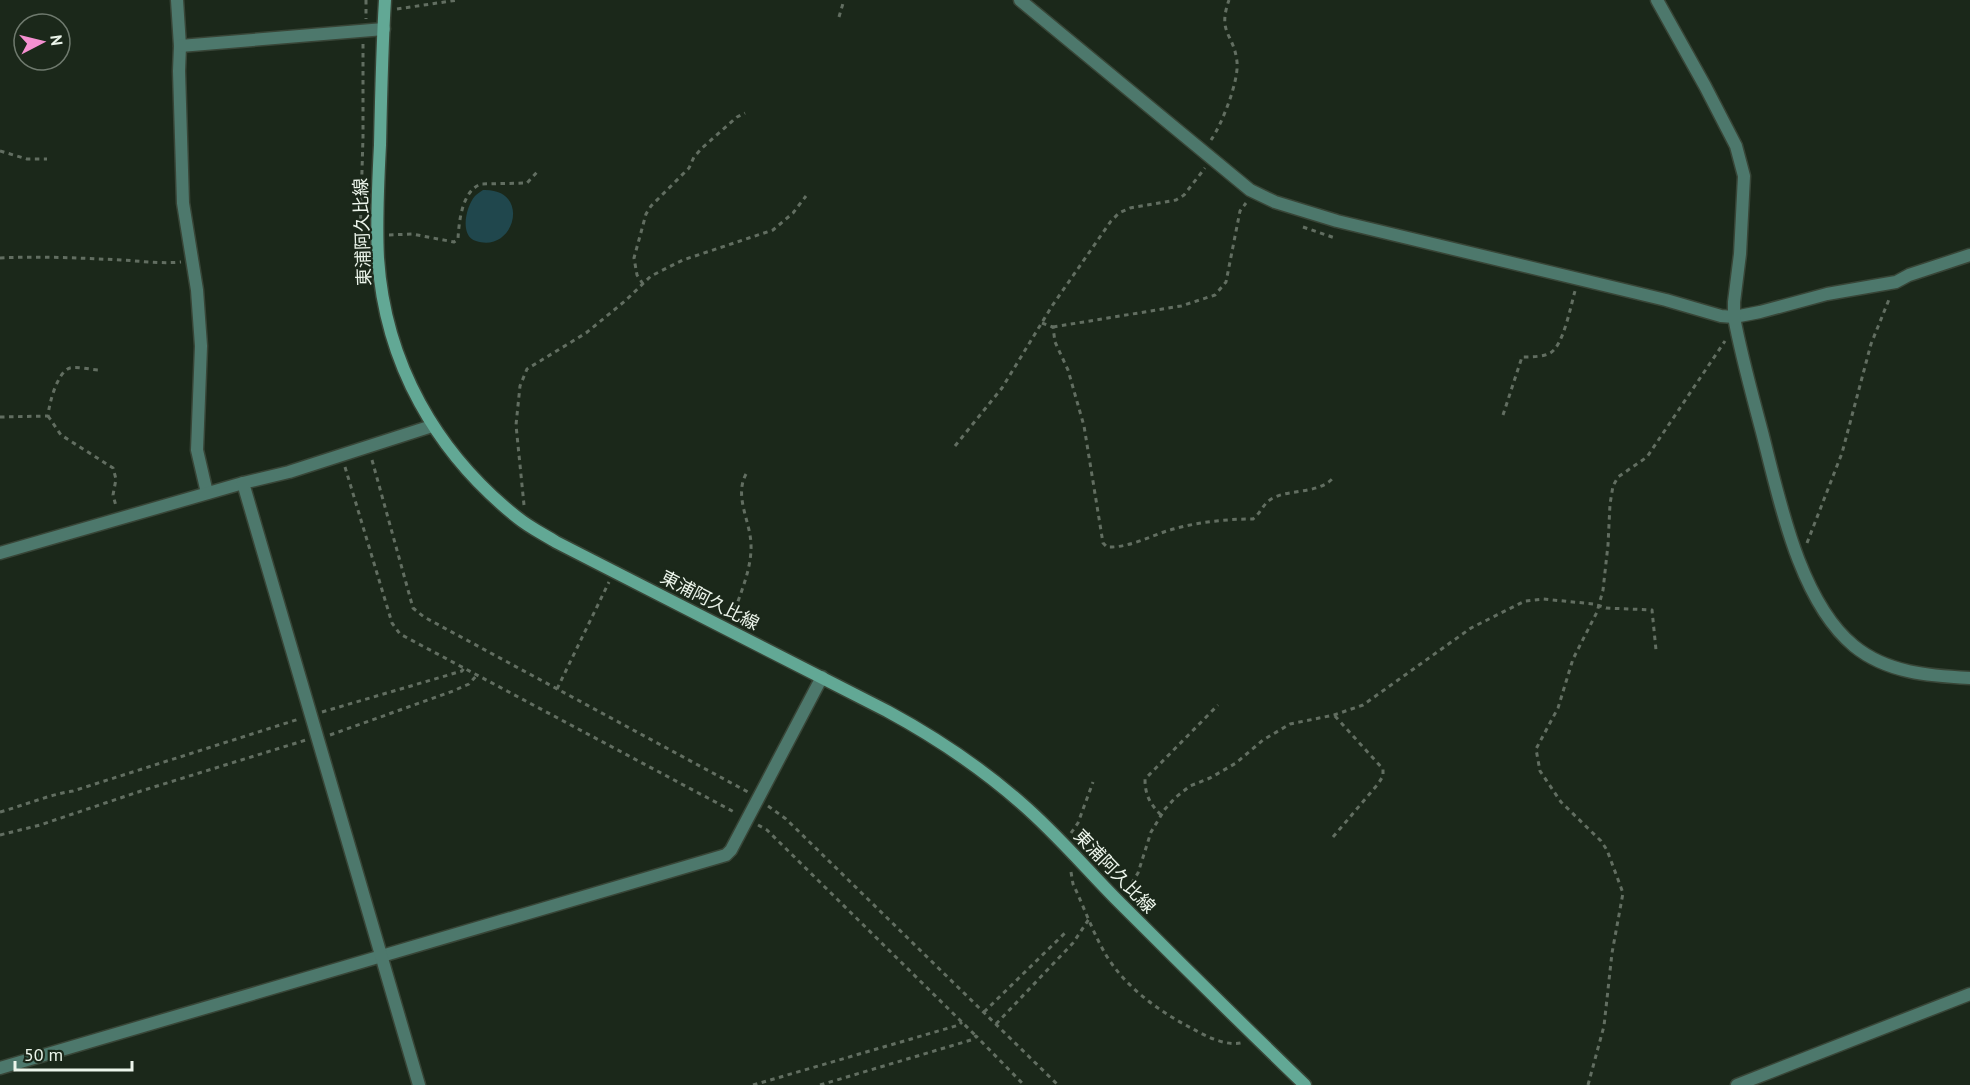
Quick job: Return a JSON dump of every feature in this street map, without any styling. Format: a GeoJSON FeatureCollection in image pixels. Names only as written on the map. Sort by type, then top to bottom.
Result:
{"type":"FeatureCollection","features":[{"type":"Feature","properties":{"kind":"main road","name":"東浦阿久比線"},"geometry":{"type":"LineString","coordinates":[[385,5],[378,235],[382,292],[389,329],[408,380],[432,426],[488,493],[515,515],[556,542],[932,735],[1022,804],[1305,1085]]}},
{"type":"Feature","properties":{"kind":"street"},"geometry":{"type":"LineString","coordinates":[[177,0],[183,203],[197,290],[201,346],[197,450],[207,492]]}},
{"type":"Feature","properties":{"kind":"street"},"geometry":{"type":"LineString","coordinates":[[1020,0],[1207,155],[1254,191],[1275,202],[1337,221],[1666,300],[1721,316],[1734,317],[1827,294],[1896,282],[1909,274],[1970,255]]}},
{"type":"Feature","properties":{"kind":"street"},"geometry":{"type":"LineString","coordinates":[[1657,0],[1736,146],[1744,176],[1734,317],[1779,500],[1799,561],[1826,615],[1855,647],[1905,672],[1970,678]]}},
{"type":"Feature","properties":{"kind":"street"},"geometry":{"type":"LineString","coordinates":[[180,46],[384,29]]}},
{"type":"Feature","properties":{"kind":"street"},"geometry":{"type":"LineString","coordinates":[[0,554],[207,492],[289,472],[432,426]]}},
{"type":"Feature","properties":{"kind":"street"},"geometry":{"type":"LineString","coordinates":[[243,483],[419,1085]]}},
{"type":"Feature","properties":{"kind":"street"},"geometry":{"type":"LineString","coordinates":[[0,1068],[726,855],[822,677]]}},
{"type":"Feature","properties":{"kind":"street"},"geometry":{"type":"LineString","coordinates":[[1737,1085],[1970,994]]}},
{"type":"Feature","properties":{"kind":"path"},"geometry":{"type":"LineString","coordinates":[[366,0],[366,19],[363,31],[360,238],[365,262],[379,266]]}},
{"type":"Feature","properties":{"kind":"path"},"geometry":{"type":"LineString","coordinates":[[385,5],[458,0]]}},
{"type":"Feature","properties":{"kind":"path"},"geometry":{"type":"LineString","coordinates":[[839,17],[844,0]]}},
{"type":"Feature","properties":{"kind":"path"},"geometry":{"type":"LineString","coordinates":[[955,447],[1002,388],[1042,323],[1111,221],[1119,213],[1130,208],[1176,201],[1192,186],[1221,123],[1236,76],[1238,63],[1224,22],[1229,0]]}},
{"type":"Feature","properties":{"kind":"path"},"geometry":{"type":"LineString","coordinates":[[643,284],[637,275],[634,258],[646,214],[651,206],[689,168],[694,157],[702,148],[737,117],[745,113]]}},
{"type":"Feature","properties":{"kind":"path"},"geometry":{"type":"LineString","coordinates":[[0,150],[27,159],[47,159]]}},
{"type":"Feature","properties":{"kind":"path"},"geometry":{"type":"LineString","coordinates":[[378,235],[412,234],[453,242],[458,239],[459,223],[474,186],[527,183],[537,172]]}},
{"type":"Feature","properties":{"kind":"path"},"geometry":{"type":"LineString","coordinates":[[1042,323],[1053,327],[1181,306],[1215,295],[1226,282],[1240,211],[1254,191]]}},
{"type":"Feature","properties":{"kind":"path"},"geometry":{"type":"LineString","coordinates":[[515,515],[524,504],[516,440],[520,386],[527,369],[586,333],[651,276],[683,260],[772,230],[793,213],[806,196]]}},
{"type":"Feature","properties":{"kind":"path"},"geometry":{"type":"LineString","coordinates":[[0,258],[94,258],[158,264],[193,261]]}},
{"type":"Feature","properties":{"kind":"path"},"geometry":{"type":"LineString","coordinates":[[1503,415],[1522,357],[1550,354],[1561,340],[1579,279]]}},
{"type":"Feature","properties":{"kind":"path"},"geometry":{"type":"LineString","coordinates":[[1799,561],[1842,453],[1871,344],[1896,282]]}},
{"type":"Feature","properties":{"kind":"path"},"geometry":{"type":"LineString","coordinates":[[1053,327],[1055,342],[1068,370],[1084,426],[1103,543],[1107,547],[1125,546],[1172,529],[1211,521],[1253,519],[1257,517],[1264,504],[1272,498],[1321,486],[1333,478]]}},
{"type":"Feature","properties":{"kind":"path"},"geometry":{"type":"LineString","coordinates":[[1588,1085],[1604,1026],[1612,953],[1623,893],[1607,850],[1561,802],[1540,771],[1536,749],[1558,708],[1573,659],[1599,605],[1608,545],[1610,504],[1617,477],[1647,457],[1730,333],[1737,330]]}},
{"type":"Feature","properties":{"kind":"path"},"geometry":{"type":"LineString","coordinates":[[100,370],[71,368],[63,372],[49,406],[48,416],[61,435],[113,468],[116,479],[113,495],[119,518]]}},
{"type":"Feature","properties":{"kind":"path"},"geometry":{"type":"LineString","coordinates":[[0,417],[48,416]]}},
{"type":"Feature","properties":{"kind":"path"},"geometry":{"type":"LineString","coordinates":[[369,447],[413,608],[424,617],[757,798],[786,819],[1058,1085]]}},
{"type":"Feature","properties":{"kind":"path"},"geometry":{"type":"LineString","coordinates":[[341,455],[396,630],[767,830],[1024,1085]]}},
{"type":"Feature","properties":{"kind":"path"},"geometry":{"type":"LineString","coordinates":[[728,630],[750,557],[749,529],[741,491],[746,474]]}},
{"type":"Feature","properties":{"kind":"path"},"geometry":{"type":"LineString","coordinates":[[557,689],[614,572]]}},
{"type":"Feature","properties":{"kind":"path"},"geometry":{"type":"LineString","coordinates":[[1119,902],[1138,873],[1151,832],[1176,797],[1190,786],[1210,778],[1236,762],[1263,740],[1290,724],[1334,715],[1363,705],[1471,628],[1515,605],[1525,601],[1543,599],[1599,605],[1606,608],[1652,610],[1656,650]]}},
{"type":"Feature","properties":{"kind":"path"},"geometry":{"type":"LineString","coordinates":[[0,812],[33,803],[53,794],[74,791],[180,758],[310,715],[462,672],[464,668]]}},
{"type":"Feature","properties":{"kind":"path"},"geometry":{"type":"LineString","coordinates":[[0,835],[40,825],[141,791],[317,738],[453,692],[469,684],[477,675]]}},
{"type":"Feature","properties":{"kind":"path"},"geometry":{"type":"LineString","coordinates":[[1161,816],[1148,800],[1145,779],[1218,705]]}},
{"type":"Feature","properties":{"kind":"path"},"geometry":{"type":"LineString","coordinates":[[1333,837],[1383,776],[1383,769],[1334,715]]}},
{"type":"Feature","properties":{"kind":"path"},"geometry":{"type":"LineString","coordinates":[[1093,782],[1078,823],[1065,845],[1073,884],[1107,956],[1130,984],[1150,1002],[1203,1035],[1235,1044],[1246,1042],[1254,1035]]}},
{"type":"Feature","properties":{"kind":"path"},"geometry":{"type":"LineString","coordinates":[[996,1024],[1073,944],[1089,919]]}},
{"type":"Feature","properties":{"kind":"path"},"geometry":{"type":"LineString","coordinates":[[984,1012],[1066,932]]}},
{"type":"Feature","properties":{"kind":"path"},"geometry":{"type":"LineString","coordinates":[[753,1085],[959,1025],[962,1022]]}},
{"type":"Feature","properties":{"kind":"path"},"geometry":{"type":"LineString","coordinates":[[820,1085],[971,1040],[976,1036]]}},
{"type":"Feature","properties":{"kind":"water"},"geometry":{"type":"Polygon","coordinates":[[[483,190],[498,192],[508,199],[513,209],[508,230],[500,238],[490,242],[476,241],[471,238],[466,227],[469,207],[475,196],[483,190]]]}}]}
